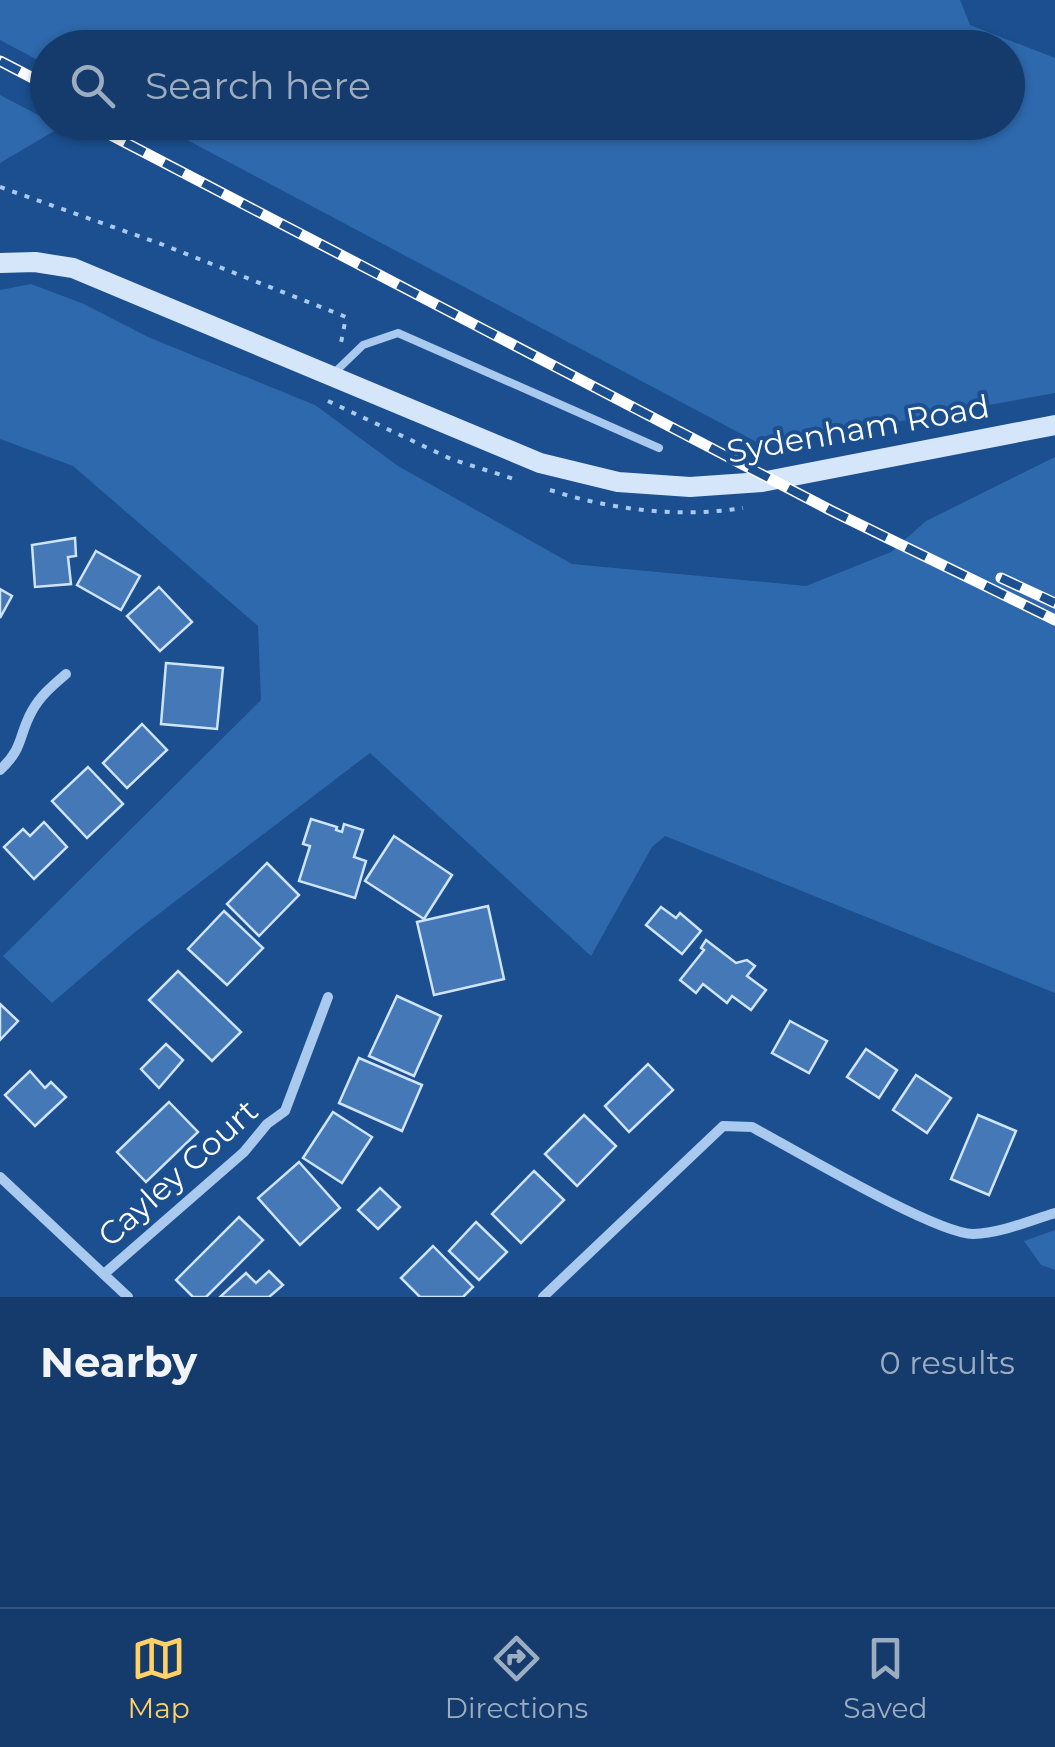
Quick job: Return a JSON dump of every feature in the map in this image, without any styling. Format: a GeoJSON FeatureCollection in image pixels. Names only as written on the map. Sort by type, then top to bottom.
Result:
{"type":"FeatureCollection","features":[{"type":"Feature","properties":{"kind":"main road","name":"Sydenham Road"},"geometry":{"type":"LineString","coordinates":[[0,262],[73,268],[540,463],[618,482],[690,487],[762,482],[1055,425]]}},
{"type":"Feature","properties":{"kind":"street"},"geometry":{"type":"LineString","coordinates":[[0,770],[20,748],[29,716],[42,694],[66,674]]}},
{"type":"Feature","properties":{"kind":"street","name":"Cayley Court"},"geometry":{"type":"LineString","coordinates":[[104,1274],[244,1152],[267,1124],[285,1111],[328,997]]}},
{"type":"Feature","properties":{"kind":"street"},"geometry":{"type":"LineString","coordinates":[[544,1297],[723,1126],[752,1128],[922,1216],[970,1234],[1002,1230],[1055,1213]]}},
{"type":"Feature","properties":{"kind":"street"},"geometry":{"type":"LineString","coordinates":[[0,1177],[128,1297]]}},
{"type":"Feature","properties":{"kind":"lane"},"geometry":{"type":"LineString","coordinates":[[332,375],[363,344],[398,333],[659,448]]}},
{"type":"Feature","properties":{"kind":"path"},"geometry":{"type":"LineString","coordinates":[[0,187],[161,244],[346,318],[338,360],[323,399],[451,459],[532,485]]}},
{"type":"Feature","properties":{"kind":"shaded area"},"geometry":{"type":"Polygon","coordinates":[[[0,0],[960,0],[970,25],[983,30],[30,30],[30,56],[0,40],[0,0]]]}},
{"type":"Feature","properties":{"kind":"shaded area"},"geometry":{"type":"Polygon","coordinates":[[[1025,46],[1055,58],[1055,393],[764,446],[187,140],[1025,140],[1025,46]]]}},
{"type":"Feature","properties":{"kind":"shaded area"},"geometry":{"type":"Polygon","coordinates":[[[0,95],[30,111],[30,140],[39,140],[0,163],[0,95]]]}},
{"type":"Feature","properties":{"kind":"shaded area"},"geometry":{"type":"Polygon","coordinates":[[[31,284],[315,405],[398,466],[572,564],[806,586],[891,552],[926,521],[1055,457],[1055,993],[665,836],[652,847],[591,956],[370,753],[135,932],[52,1003],[3,956],[261,700],[258,626],[73,466],[0,439],[0,290],[31,284]]]}},
{"type":"Feature","properties":{"kind":"shaded area"},"geometry":{"type":"Polygon","coordinates":[[[1055,1230],[1055,1270],[1041,1265],[1024,1241],[1055,1230]]]}},
{"type":"Feature","properties":{"kind":"building"},"geometry":{"type":"Polygon","coordinates":[[[75,538],[76,556],[68,557],[71,584],[35,587],[32,545],[75,538]]]}},
{"type":"Feature","properties":{"kind":"building"},"geometry":{"type":"Polygon","coordinates":[[[96,551],[140,576],[121,610],[77,585],[96,551]]]}},
{"type":"Feature","properties":{"kind":"building"},"geometry":{"type":"Polygon","coordinates":[[[159,587],[192,622],[160,651],[127,616],[159,587]]]}},
{"type":"Feature","properties":{"kind":"building"},"geometry":{"type":"Polygon","coordinates":[[[0,589],[12,596],[0,618],[0,589]]]}},
{"type":"Feature","properties":{"kind":"building"},"geometry":{"type":"Polygon","coordinates":[[[166,663],[223,668],[217,729],[161,724],[166,663]]]}},
{"type":"Feature","properties":{"kind":"building"},"geometry":{"type":"Polygon","coordinates":[[[142,724],[167,750],[127,788],[103,763],[142,724]]]}},
{"type":"Feature","properties":{"kind":"building"},"geometry":{"type":"Polygon","coordinates":[[[88,767],[123,804],[87,838],[52,801],[88,767]]]}},
{"type":"Feature","properties":{"kind":"building"},"geometry":{"type":"Polygon","coordinates":[[[311,819],[342,832],[344,824],[363,830],[354,857],[366,861],[355,898],[299,881],[310,846],[303,844],[311,819]]]}},
{"type":"Feature","properties":{"kind":"building"},"geometry":{"type":"Polygon","coordinates":[[[44,822],[67,847],[34,879],[4,847],[23,829],[30,836],[44,822]]]}},
{"type":"Feature","properties":{"kind":"building"},"geometry":{"type":"Polygon","coordinates":[[[394,836],[452,875],[424,919],[365,881],[394,836]]]}},
{"type":"Feature","properties":{"kind":"building"},"geometry":{"type":"Polygon","coordinates":[[[267,863],[299,895],[259,936],[227,904],[267,863]]]}},
{"type":"Feature","properties":{"kind":"building"},"geometry":{"type":"Polygon","coordinates":[[[488,906],[504,979],[434,995],[417,922],[488,906]]]}},
{"type":"Feature","properties":{"kind":"building"},"geometry":{"type":"Polygon","coordinates":[[[661,907],[676,918],[680,913],[701,931],[682,954],[646,925],[661,907]]]}},
{"type":"Feature","properties":{"kind":"building"},"geometry":{"type":"Polygon","coordinates":[[[224,911],[263,948],[227,985],[188,949],[224,911]]]}},
{"type":"Feature","properties":{"kind":"building"},"geometry":{"type":"Polygon","coordinates":[[[706,940],[736,963],[747,960],[755,966],[747,976],[766,990],[751,1010],[732,996],[727,1003],[703,984],[696,993],[680,980],[704,950],[701,948],[706,940]]]}},
{"type":"Feature","properties":{"kind":"building"},"geometry":{"type":"Polygon","coordinates":[[[178,971],[241,1032],[212,1061],[149,1000],[178,971]]]}},
{"type":"Feature","properties":{"kind":"building"},"geometry":{"type":"Polygon","coordinates":[[[397,996],[441,1016],[414,1076],[369,1056],[397,996]]]}},
{"type":"Feature","properties":{"kind":"building"},"geometry":{"type":"Polygon","coordinates":[[[0,1004],[18,1021],[0,1040],[0,1004]]]}},
{"type":"Feature","properties":{"kind":"building"},"geometry":{"type":"Polygon","coordinates":[[[790,1021],[827,1041],[809,1073],[772,1053],[790,1021]]]}},
{"type":"Feature","properties":{"kind":"building"},"geometry":{"type":"Polygon","coordinates":[[[166,1044],[183,1060],[159,1088],[141,1069],[166,1044]]]}},
{"type":"Feature","properties":{"kind":"building"},"geometry":{"type":"Polygon","coordinates":[[[866,1049],[897,1070],[879,1098],[847,1077],[866,1049]]]}},
{"type":"Feature","properties":{"kind":"building"},"geometry":{"type":"Polygon","coordinates":[[[359,1058],[422,1085],[402,1131],[339,1103],[359,1058]]]}},
{"type":"Feature","properties":{"kind":"building"},"geometry":{"type":"Polygon","coordinates":[[[648,1064],[673,1090],[629,1132],[605,1106],[648,1064]]]}},
{"type":"Feature","properties":{"kind":"building"},"geometry":{"type":"Polygon","coordinates":[[[30,1071],[45,1088],[51,1082],[66,1097],[35,1126],[5,1095],[30,1071]]]}},
{"type":"Feature","properties":{"kind":"building"},"geometry":{"type":"Polygon","coordinates":[[[916,1075],[951,1098],[927,1133],[893,1110],[916,1075]]]}},
{"type":"Feature","properties":{"kind":"building"},"geometry":{"type":"Polygon","coordinates":[[[169,1102],[198,1132],[146,1182],[117,1152],[169,1102]]]}},
{"type":"Feature","properties":{"kind":"building"},"geometry":{"type":"Polygon","coordinates":[[[333,1112],[372,1137],[342,1183],[303,1158],[333,1112]]]}},
{"type":"Feature","properties":{"kind":"building"},"geometry":{"type":"Polygon","coordinates":[[[584,1115],[616,1146],[577,1186],[545,1154],[584,1115]]]}},
{"type":"Feature","properties":{"kind":"building"},"geometry":{"type":"Polygon","coordinates":[[[978,1115],[1016,1131],[989,1195],[951,1179],[978,1115]]]}},
{"type":"Feature","properties":{"kind":"building"},"geometry":{"type":"Polygon","coordinates":[[[299,1162],[340,1208],[300,1245],[258,1198],[299,1162]]]}},
{"type":"Feature","properties":{"kind":"building"},"geometry":{"type":"Polygon","coordinates":[[[534,1171],[564,1200],[521,1243],[492,1214],[534,1171]]]}},
{"type":"Feature","properties":{"kind":"building"},"geometry":{"type":"Polygon","coordinates":[[[380,1188],[400,1207],[378,1229],[358,1210],[380,1188]]]}},
{"type":"Feature","properties":{"kind":"building"},"geometry":{"type":"Polygon","coordinates":[[[239,1217],[263,1240],[206,1297],[193,1297],[176,1280],[239,1217]]]}},
{"type":"Feature","properties":{"kind":"building"},"geometry":{"type":"Polygon","coordinates":[[[476,1222],[507,1252],[479,1280],[449,1251],[476,1222]]]}},
{"type":"Feature","properties":{"kind":"building"},"geometry":{"type":"Polygon","coordinates":[[[433,1246],[473,1287],[463,1297],[420,1297],[401,1278],[433,1246]]]}},
{"type":"Feature","properties":{"kind":"building"},"geometry":{"type":"Polygon","coordinates":[[[269,1271],[283,1285],[269,1297],[220,1297],[246,1273],[256,1283],[269,1271]]]}},
{"type":"Feature","properties":{"kind":"railway"},"geometry":{"type":"LineString","coordinates":[[0,61],[30,77]]}},
{"type":"Feature","properties":{"kind":"railway"},"geometry":{"type":"LineString","coordinates":[[121,140],[830,510],[1055,620]]}},
{"type":"Feature","properties":{"kind":"railway"},"geometry":{"type":"LineString","coordinates":[[1001,578],[1055,603]]}}]}
